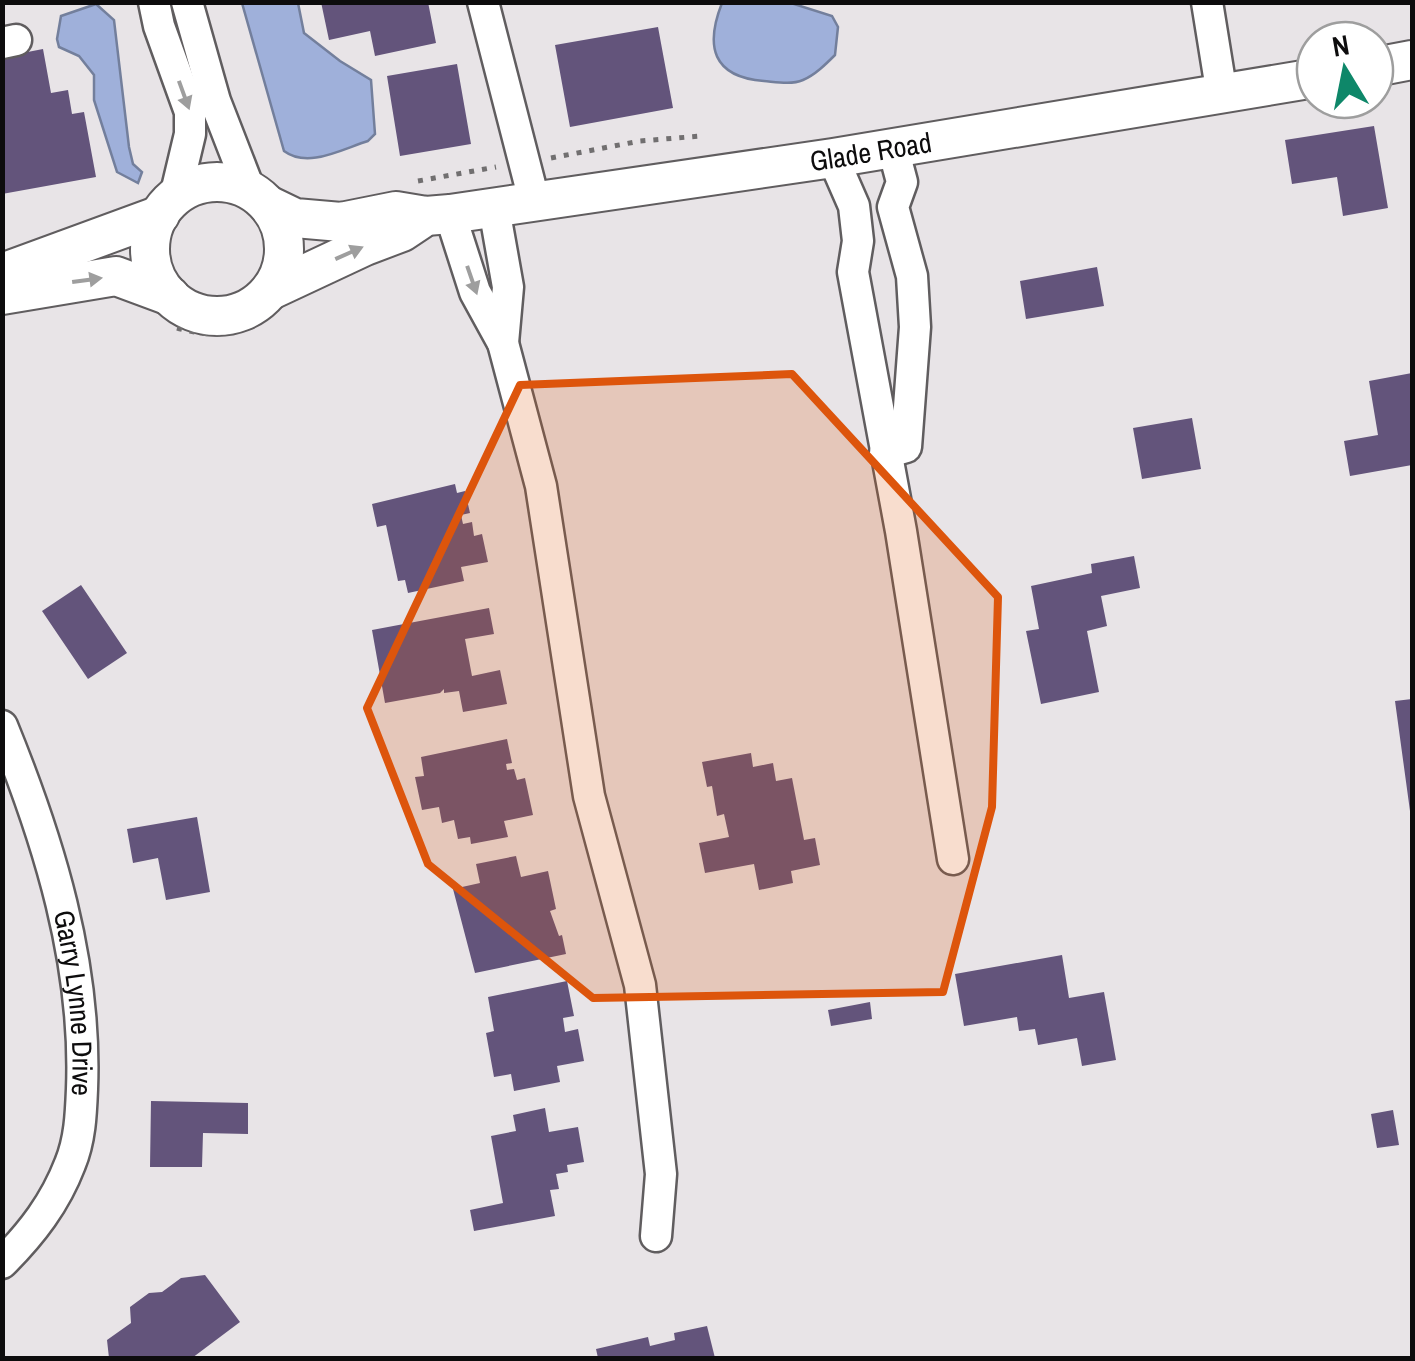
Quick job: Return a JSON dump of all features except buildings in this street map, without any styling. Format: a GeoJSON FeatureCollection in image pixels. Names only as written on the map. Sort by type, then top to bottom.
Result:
{"type":"FeatureCollection","features":[{"type":"Feature","properties":{"kind":"main road","name":"Glade Road"},"geometry":{"type":"LineString","coordinates":[[2,273],[168,206],[200,184],[222,182],[295,218],[341,222],[396,210],[438,215],[833,158],[1295,81]]}},
{"type":"Feature","properties":{"kind":"main road"},"geometry":{"type":"LineString","coordinates":[[259,198],[283,233],[285,256],[269,303]]}},
{"type":"Feature","properties":{"kind":"main road"},"geometry":{"type":"LineString","coordinates":[[167,310],[152,266],[150,246],[168,206]]}},
{"type":"Feature","properties":{"kind":"main road","name":"Glade Road"},"geometry":{"type":"LineString","coordinates":[[2,295],[116,276],[167,310],[178,304],[199,314],[222,317],[269,303],[365,246],[438,215]]}},
{"type":"Feature","properties":{"kind":"street"},"geometry":{"type":"LineString","coordinates":[[154,2],[190,112],[190,134],[168,206]]}},
{"type":"Feature","properties":{"kind":"street"},"geometry":{"type":"LineString","coordinates":[[187,2],[215,101],[259,198]]}},
{"type":"Feature","properties":{"kind":"street"},"geometry":{"type":"LineString","coordinates":[[482,2],[534,200]]}},
{"type":"Feature","properties":{"kind":"street"},"geometry":{"type":"LineString","coordinates":[[1207,2],[1222,94]]}},
{"type":"Feature","properties":{"kind":"street"},"geometry":{"type":"LineString","coordinates":[[885,453],[906,446],[915,327],[912,276],[892,207],[902,182],[893,148]]}},
{"type":"Feature","properties":{"kind":"street"},"geometry":{"type":"LineString","coordinates":[[833,158],[854,206],[858,241],[852,272],[901,532],[953,860]]}},
{"type":"Feature","properties":{"kind":"street"},"geometry":{"type":"LineString","coordinates":[[854,206],[892,207]]}},
{"type":"Feature","properties":{"kind":"street"},"geometry":{"type":"LineString","coordinates":[[494,208],[508,287],[503,342]]}},
{"type":"Feature","properties":{"kind":"street"},"geometry":{"type":"LineString","coordinates":[[438,215],[503,342],[541,486],[589,796],[640,984],[661,1174],[656,1236]]}},
{"type":"Feature","properties":{"kind":"street","name":"Garry Lynne Drive"},"geometry":{"type":"LineString","coordinates":[[2,726],[13,778],[60,890],[78,992],[83,1054],[80,1124],[72,1160],[53,1202],[2,1264]]}},
{"type":"Feature","properties":{"kind":"path"},"geometry":{"type":"LineString","coordinates":[[401,185],[452,172],[526,164],[640,141],[701,136]]}},
{"type":"Feature","properties":{"kind":"path"},"geometry":{"type":"LineString","coordinates":[[167,310],[204,336],[224,335],[269,303]]}},
{"type":"Feature","properties":{"kind":"highlighted area"},"geometry":{"type":"Polygon","coordinates":[[[792,374],[998,597],[992,807],[943,992],[593,998],[428,864],[367,708],[520,385],[792,374]]]}},
{"type":"Feature","properties":{"kind":"water"},"geometry":{"type":"Polygon","coordinates":[[[242,3],[298,3],[304,33],[371,80],[375,134],[368,141],[314,158],[284,151],[242,3]]]}},
{"type":"Feature","properties":{"kind":"water"},"geometry":{"type":"Polygon","coordinates":[[[722,3],[791,3],[832,16],[838,27],[835,55],[812,75],[794,82],[764,81],[733,73],[723,66],[714,46],[722,3]]]}},
{"type":"Feature","properties":{"kind":"water"},"geometry":{"type":"Polygon","coordinates":[[[96,4],[114,20],[129,147],[133,164],[142,172],[138,183],[117,172],[94,100],[94,75],[79,56],[59,47],[57,39],[61,16],[96,4]]]}}]}
